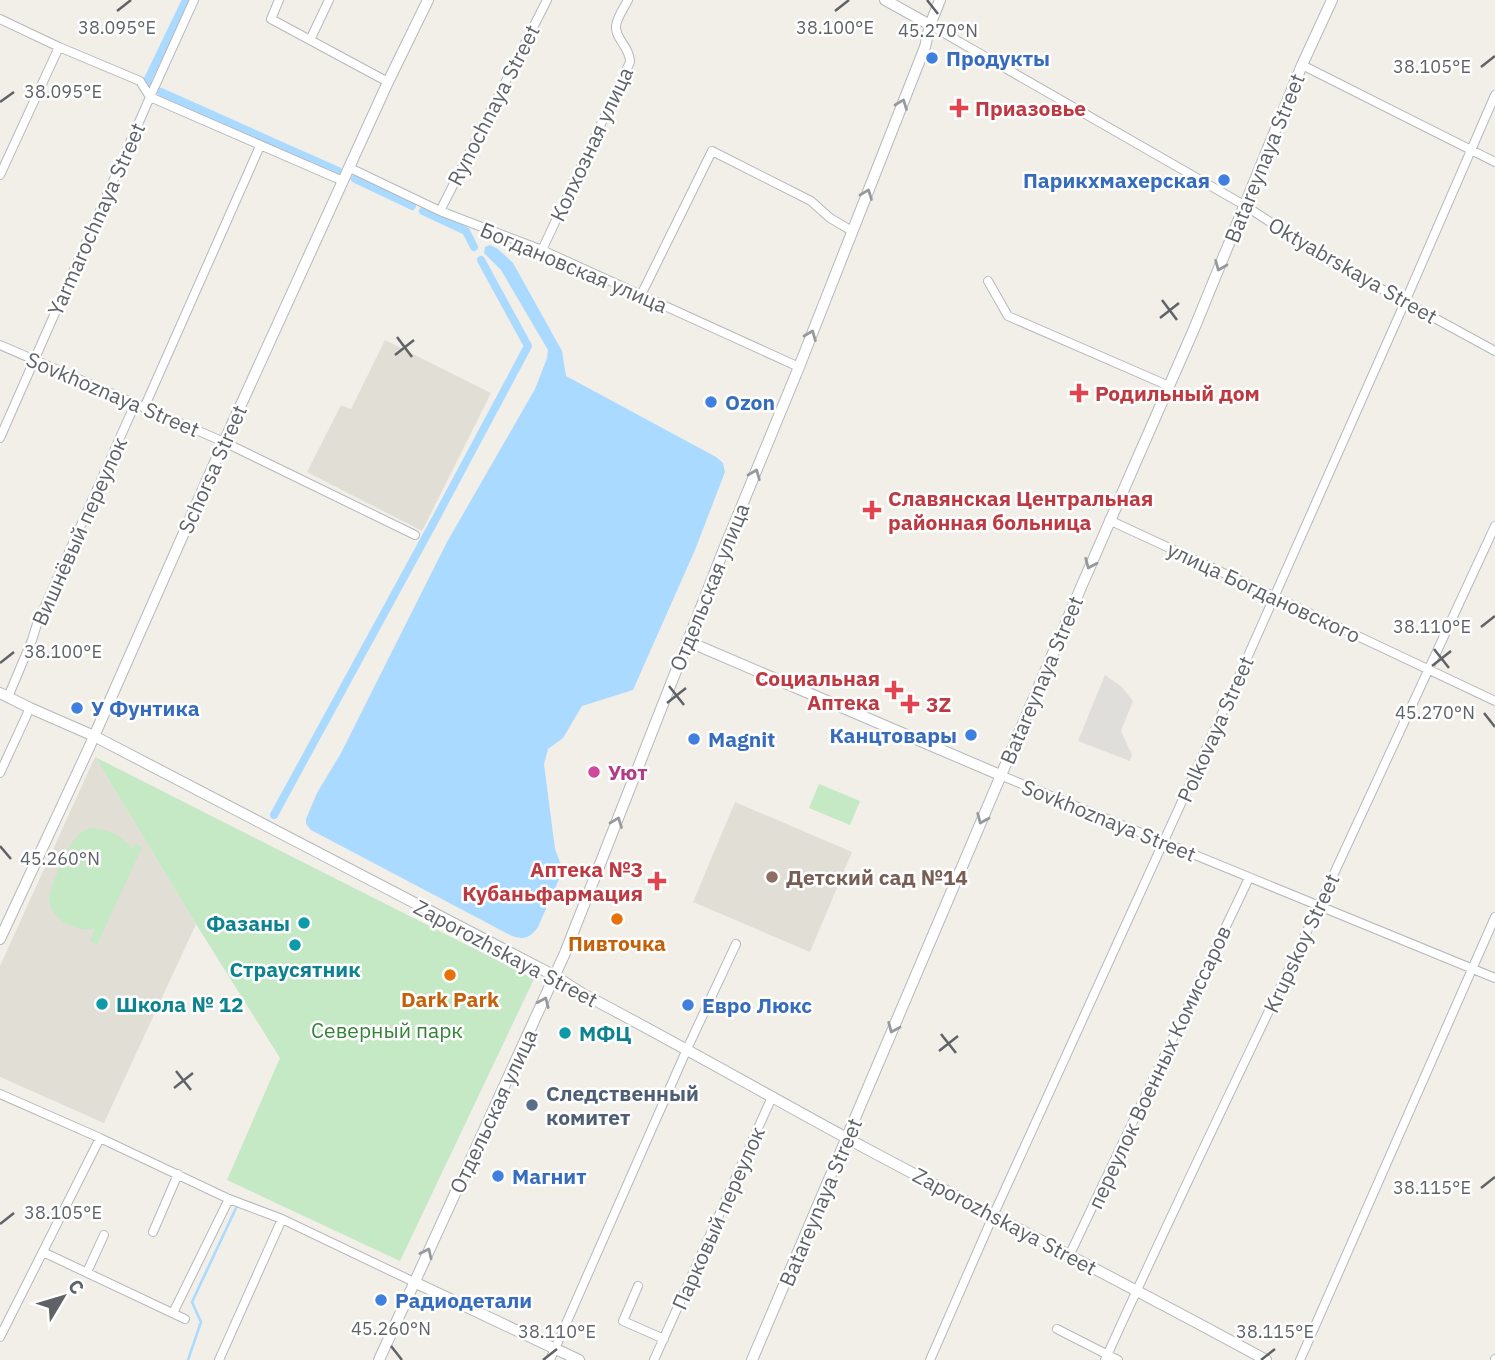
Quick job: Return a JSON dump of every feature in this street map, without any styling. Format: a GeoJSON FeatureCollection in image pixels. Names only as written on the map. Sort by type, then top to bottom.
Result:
{"type":"FeatureCollection","features":[{"type":"Feature","properties":{"kind":"street","name":"Yarmarochnaya Street"},"geometry":{"type":"LineString","coordinates":[[0,438],[194,0]]}},
{"type":"Feature","properties":{"kind":"street"},"geometry":{"type":"LineString","coordinates":[[279,0],[271,19],[388,82]]}},
{"type":"Feature","properties":{"kind":"street"},"geometry":{"type":"LineString","coordinates":[[310,40],[329,0]]}},
{"type":"Feature","properties":{"kind":"street","name":"Schorsa Street"},"geometry":{"type":"LineString","coordinates":[[0,939],[388,82],[428,0]]}},
{"type":"Feature","properties":{"kind":"street","name":"Rynochnaya Street"},"geometry":{"type":"LineString","coordinates":[[440,211],[547,0]]}},
{"type":"Feature","properties":{"kind":"street","name":"Колхозная улица"},"geometry":{"type":"LineString","coordinates":[[542,250],[630,62],[630,54],[618,36],[616,27],[628,0]]}},
{"type":"Feature","properties":{"kind":"street","name":"Oktyabrskaya Street"},"geometry":{"type":"LineString","coordinates":[[885,0],[1244,205],[1330,261],[1495,351]]}},
{"type":"Feature","properties":{"kind":"street","name":"Отдельская улица"},"geometry":{"type":"LineString","coordinates":[[379,1360],[555,976],[723,549],[799,367],[925,47],[940,0]]}},
{"type":"Feature","properties":{"kind":"street","name":"Batareynaya Street"},"geometry":{"type":"LineString","coordinates":[[752,1360],[1000,775],[1195,329],[1302,65],[1332,0]]}},
{"type":"Feature","properties":{"kind":"street"},"geometry":{"type":"LineString","coordinates":[[0,19],[140,81],[150,97],[343,181]]}},
{"type":"Feature","properties":{"kind":"street"},"geometry":{"type":"LineString","coordinates":[[0,175],[60,47]]}},
{"type":"Feature","properties":{"kind":"street"},"geometry":{"type":"LineString","coordinates":[[1302,65],[1495,162]]}},
{"type":"Feature","properties":{"kind":"street","name":"Polkovaya Street"},"geometry":{"type":"LineString","coordinates":[[931,1359],[1405,302],[1495,95]]}},
{"type":"Feature","properties":{"kind":"street"},"geometry":{"type":"LineString","coordinates":[[144,408],[260,146]]}},
{"type":"Feature","properties":{"kind":"street"},"geometry":{"type":"LineString","coordinates":[[641,295],[712,151],[811,201],[830,218],[852,231]]}},
{"type":"Feature","properties":{"kind":"street","name":"Богдановская улица"},"geometry":{"type":"LineString","coordinates":[[350,168],[440,211],[542,250],[799,367]]}},
{"type":"Feature","properties":{"kind":"street"},"geometry":{"type":"LineString","coordinates":[[988,281],[1008,316],[1169,386]]}},
{"type":"Feature","properties":{"kind":"street","name":"Sovkhoznaya Street"},"geometry":{"type":"LineString","coordinates":[[0,345],[224,442],[415,535]]}},
{"type":"Feature","properties":{"kind":"street","name":"Вишнёвый переулок"},"geometry":{"type":"LineString","coordinates":[[4,695],[32,640],[135,404]]}},
{"type":"Feature","properties":{"kind":"street","name":"улица Богдановского"},"geometry":{"type":"LineString","coordinates":[[1110,520],[1495,701]]}},
{"type":"Feature","properties":{"kind":"street","name":"Krupskoy Street"},"geometry":{"type":"LineString","coordinates":[[1106,1357],[1495,526]]}},
{"type":"Feature","properties":{"kind":"street","name":"Sovkhoznaya Street"},"geometry":{"type":"LineString","coordinates":[[687,641],[1163,843],[1495,978]]}},
{"type":"Feature","properties":{"kind":"street","name":"Zaporozhskaya Street"},"geometry":{"type":"LineString","coordinates":[[4,695],[94,736],[555,976],[583,994],[847,1138],[1069,1256],[1137,1289],[1266,1360]]}},
{"type":"Feature","properties":{"kind":"street"},"geometry":{"type":"LineString","coordinates":[[0,773],[30,708]]}},
{"type":"Feature","properties":{"kind":"street","name":"переулок Военных Комиссаров"},"geometry":{"type":"LineString","coordinates":[[1069,1256],[1249,878]]}},
{"type":"Feature","properties":{"kind":"street"},"geometry":{"type":"LineString","coordinates":[[1300,1360],[1495,917]]}},
{"type":"Feature","properties":{"kind":"street"},"geometry":{"type":"LineString","coordinates":[[550,1360],[736,943]]}},
{"type":"Feature","properties":{"kind":"street"},"geometry":{"type":"LineString","coordinates":[[0,1094],[229,1199],[282,1219],[579,1360]]}},
{"type":"Feature","properties":{"kind":"street","name":"Парковый переулок"},"geometry":{"type":"LineString","coordinates":[[654,1360],[772,1097]]}},
{"type":"Feature","properties":{"kind":"street"},"geometry":{"type":"LineString","coordinates":[[0,1337],[100,1138]]}},
{"type":"Feature","properties":{"kind":"street"},"geometry":{"type":"LineString","coordinates":[[153,1232],[178,1174]]}},
{"type":"Feature","properties":{"kind":"street"},"geometry":{"type":"LineString","coordinates":[[173,1313],[229,1199]]}},
{"type":"Feature","properties":{"kind":"street"},"geometry":{"type":"LineString","coordinates":[[219,1360],[282,1219]]}},
{"type":"Feature","properties":{"kind":"street"},"geometry":{"type":"LineString","coordinates":[[86,1272],[104,1235]]}},
{"type":"Feature","properties":{"kind":"street"},"geometry":{"type":"LineString","coordinates":[[43,1252],[185,1319]]}},
{"type":"Feature","properties":{"kind":"street"},"geometry":{"type":"LineString","coordinates":[[638,1286],[623,1321],[664,1339]]}},
{"type":"Feature","properties":{"kind":"street"},"geometry":{"type":"LineString","coordinates":[[1057,1329],[1106,1357],[1118,1360]]}},
{"type":"Feature","properties":{"kind":"shaded area"},"geometry":{"type":"Polygon","coordinates":[[[385,340],[491,393],[422,531],[307,472],[341,405],[351,409],[385,340]]]}},
{"type":"Feature","properties":{"kind":"shaded area"},"geometry":{"type":"Polygon","coordinates":[[[1105,675],[1122,687],[1133,701],[1121,731],[1132,755],[1130,761],[1078,741],[1105,675]]]}},
{"type":"Feature","properties":{"kind":"shaded area"},"geometry":{"type":"Polygon","coordinates":[[[95,757],[196,924],[104,1123],[0,1077],[0,966],[95,757]]]}},
{"type":"Feature","properties":{"kind":"shaded area","name":"Детский сад №14"},"geometry":{"type":"Polygon","coordinates":[[[735,802],[852,852],[810,952],[693,902],[735,802]]]}},
{"type":"Feature","properties":{"kind":"green space","name":"Северный парк"},"geometry":{"type":"Polygon","coordinates":[[[95,757],[534,979],[400,1261],[227,1180],[280,1058],[95,757]]]}},
{"type":"Feature","properties":{"kind":"green space"},"geometry":{"type":"Polygon","coordinates":[[[819,784],[860,801],[850,825],[809,808],[819,784]]]}},
{"type":"Feature","properties":{"kind":"green space"},"geometry":{"type":"Polygon","coordinates":[[[91,828],[114,834],[132,849],[135,843],[142,847],[97,945],[90,941],[95,928],[82,929],[66,923],[53,912],[49,901],[55,878],[69,848],[77,836],[91,828]]]}},
{"type":"Feature","properties":{"kind":"water"},"geometry":{"type":"Polygon","coordinates":[[[490,245],[513,263],[562,351],[566,376],[716,457],[723,463],[725,472],[695,550],[633,690],[582,706],[563,738],[548,749],[544,764],[555,849],[563,870],[538,927],[523,938],[512,936],[311,830],[306,824],[317,793],[341,753],[447,542],[535,389],[547,358],[548,350],[501,270],[484,253],[485,247],[490,245]]]}},
{"type":"Feature","properties":{"kind":"waterway"},"geometry":{"type":"LineString","coordinates":[[150,84],[148,79],[186,0]]}},
{"type":"Feature","properties":{"kind":"waterway"},"geometry":{"type":"LineString","coordinates":[[161,92],[338,171]]}},
{"type":"Feature","properties":{"kind":"waterway"},"geometry":{"type":"LineString","coordinates":[[355,179],[412,206]]}},
{"type":"Feature","properties":{"kind":"waterway"},"geometry":{"type":"LineString","coordinates":[[423,211],[466,231],[474,247]]}},
{"type":"Feature","properties":{"kind":"waterway"},"geometry":{"type":"LineString","coordinates":[[274,815],[528,346],[481,260]]}},
{"type":"Feature","properties":{"kind":"waterway"},"geometry":{"type":"LineString","coordinates":[[188,1360],[201,1322],[192,1302],[237,1206]]}},
{"type":"Feature","properties":{"kind":"place","name":"Продукты"},"geometry":{"type":"Point","coordinates":[932,58]}},
{"type":"Feature","properties":{"kind":"place","name":"Приазовье"},"geometry":{"type":"Point","coordinates":[959,108]}},
{"type":"Feature","properties":{"kind":"place","name":"Парикхмахерская"},"geometry":{"type":"Point","coordinates":[1224,180]}},
{"type":"Feature","properties":{"kind":"place","name":"Родильный дом"},"geometry":{"type":"Point","coordinates":[1079,393]}},
{"type":"Feature","properties":{"kind":"place","name":"Ozon"},"geometry":{"type":"Point","coordinates":[711,402]}},
{"type":"Feature","properties":{"kind":"place","name":"Славянская Центральная районная больница"},"geometry":{"type":"Point","coordinates":[872,510]}},
{"type":"Feature","properties":{"kind":"place","name":"Социальная Аптека"},"geometry":{"type":"Point","coordinates":[894,690]}},
{"type":"Feature","properties":{"kind":"place","name":"3Z"},"geometry":{"type":"Point","coordinates":[910,704]}},
{"type":"Feature","properties":{"kind":"place","name":"У Фунтика"},"geometry":{"type":"Point","coordinates":[77,708]}},
{"type":"Feature","properties":{"kind":"place","name":"Канцтовары"},"geometry":{"type":"Point","coordinates":[971,735]}},
{"type":"Feature","properties":{"kind":"place","name":"Magnit"},"geometry":{"type":"Point","coordinates":[694,739]}},
{"type":"Feature","properties":{"kind":"place","name":"Уют"},"geometry":{"type":"Point","coordinates":[594,772]}},
{"type":"Feature","properties":{"kind":"place","name":"Детский сад №14"},"geometry":{"type":"Point","coordinates":[772,877]}},
{"type":"Feature","properties":{"kind":"place","name":"Аптека №3 Кубаньфармация"},"geometry":{"type":"Point","coordinates":[657,881]}},
{"type":"Feature","properties":{"kind":"place","name":"Пивточка"},"geometry":{"type":"Point","coordinates":[617,919]}},
{"type":"Feature","properties":{"kind":"place","name":"Фазаны"},"geometry":{"type":"Point","coordinates":[304,923]}},
{"type":"Feature","properties":{"kind":"place","name":"Страусятник"},"geometry":{"type":"Point","coordinates":[295,945]}},
{"type":"Feature","properties":{"kind":"place","name":"Dark Park"},"geometry":{"type":"Point","coordinates":[450,975]}},
{"type":"Feature","properties":{"kind":"place","name":"Школа № 12"},"geometry":{"type":"Point","coordinates":[102,1004]}},
{"type":"Feature","properties":{"kind":"place","name":"Евро Люкс"},"geometry":{"type":"Point","coordinates":[688,1005]}},
{"type":"Feature","properties":{"kind":"place","name":"МФЦ"},"geometry":{"type":"Point","coordinates":[565,1033]}},
{"type":"Feature","properties":{"kind":"place","name":"Следственный комитет"},"geometry":{"type":"Point","coordinates":[532,1105]}},
{"type":"Feature","properties":{"kind":"place","name":"Магнит"},"geometry":{"type":"Point","coordinates":[498,1176]}},
{"type":"Feature","properties":{"kind":"place","name":"Радиодетали"},"geometry":{"type":"Point","coordinates":[381,1300]}}]}
